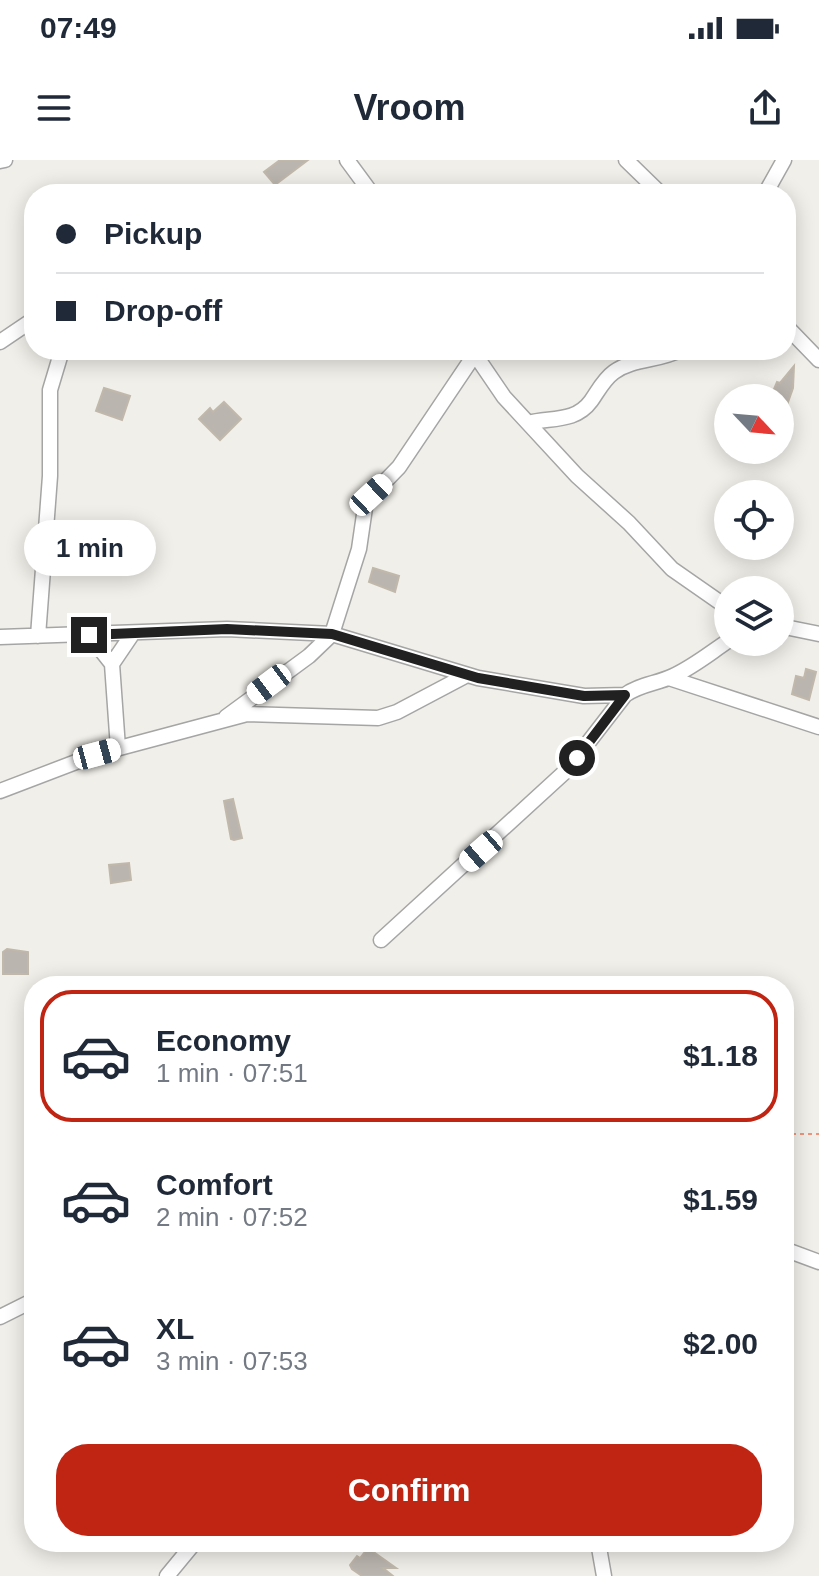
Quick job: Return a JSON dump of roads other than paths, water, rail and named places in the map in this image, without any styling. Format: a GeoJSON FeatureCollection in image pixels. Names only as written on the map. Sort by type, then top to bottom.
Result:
{"type":"FeatureCollection","features":[{"type":"Feature","properties":{"kind":"street"},"geometry":{"type":"LineString","coordinates":[[347,160],[365,184]]}},
{"type":"Feature","properties":{"kind":"street"},"geometry":{"type":"LineString","coordinates":[[626,160],[651,184]]}},
{"type":"Feature","properties":{"kind":"street"},"geometry":{"type":"LineString","coordinates":[[771,184],[784,160]]}},
{"type":"Feature","properties":{"kind":"street"},"geometry":{"type":"LineString","coordinates":[[0,342],[24,326]]}},
{"type":"Feature","properties":{"kind":"street"},"geometry":{"type":"LineString","coordinates":[[796,336],[819,360]]}},
{"type":"Feature","properties":{"kind":"street"},"geometry":{"type":"LineString","coordinates":[[38,636],[50,476],[50,390],[59,360]]}},
{"type":"Feature","properties":{"kind":"street"},"geometry":{"type":"LineString","coordinates":[[223,720],[309,656],[332,634],[359,549],[363,508],[399,467],[468,360]]}},
{"type":"Feature","properties":{"kind":"street"},"geometry":{"type":"LineString","coordinates":[[479,360],[504,397],[577,476],[629,523],[672,569],[714,598]]}},
{"type":"Feature","properties":{"kind":"street"},"geometry":{"type":"LineString","coordinates":[[528,423],[572,417],[588,405],[613,372],[647,360]]}},
{"type":"Feature","properties":{"kind":"street"},"geometry":{"type":"LineString","coordinates":[[0,637],[256,629],[332,634],[467,675],[584,696],[625,695]]}},
{"type":"Feature","properties":{"kind":"street"},"geometry":{"type":"LineString","coordinates":[[794,629],[819,634]]}},
{"type":"Feature","properties":{"kind":"street"},"geometry":{"type":"LineString","coordinates":[[112,664],[133,633]]}},
{"type":"Feature","properties":{"kind":"street"},"geometry":{"type":"LineString","coordinates":[[89,635],[112,664],[118,748]]}},
{"type":"Feature","properties":{"kind":"street"},"geometry":{"type":"LineString","coordinates":[[381,940],[567,770],[625,695],[637,686],[669,678],[688,669],[714,651]]}},
{"type":"Feature","properties":{"kind":"street"},"geometry":{"type":"LineString","coordinates":[[0,791],[118,748],[223,720],[266,713],[378,718],[397,712],[467,675]]}},
{"type":"Feature","properties":{"kind":"street"},"geometry":{"type":"LineString","coordinates":[[669,678],[819,727]]}},
{"type":"Feature","properties":{"kind":"street"},"geometry":{"type":"LineString","coordinates":[[794,1253],[819,1262]]}},
{"type":"Feature","properties":{"kind":"street"},"geometry":{"type":"LineString","coordinates":[[0,1317],[24,1305]]}},
{"type":"Feature","properties":{"kind":"street"},"geometry":{"type":"LineString","coordinates":[[167,1576],[187,1552]]}},
{"type":"Feature","properties":{"kind":"street"},"geometry":{"type":"LineString","coordinates":[[600,1552],[604,1576]]}}]}
